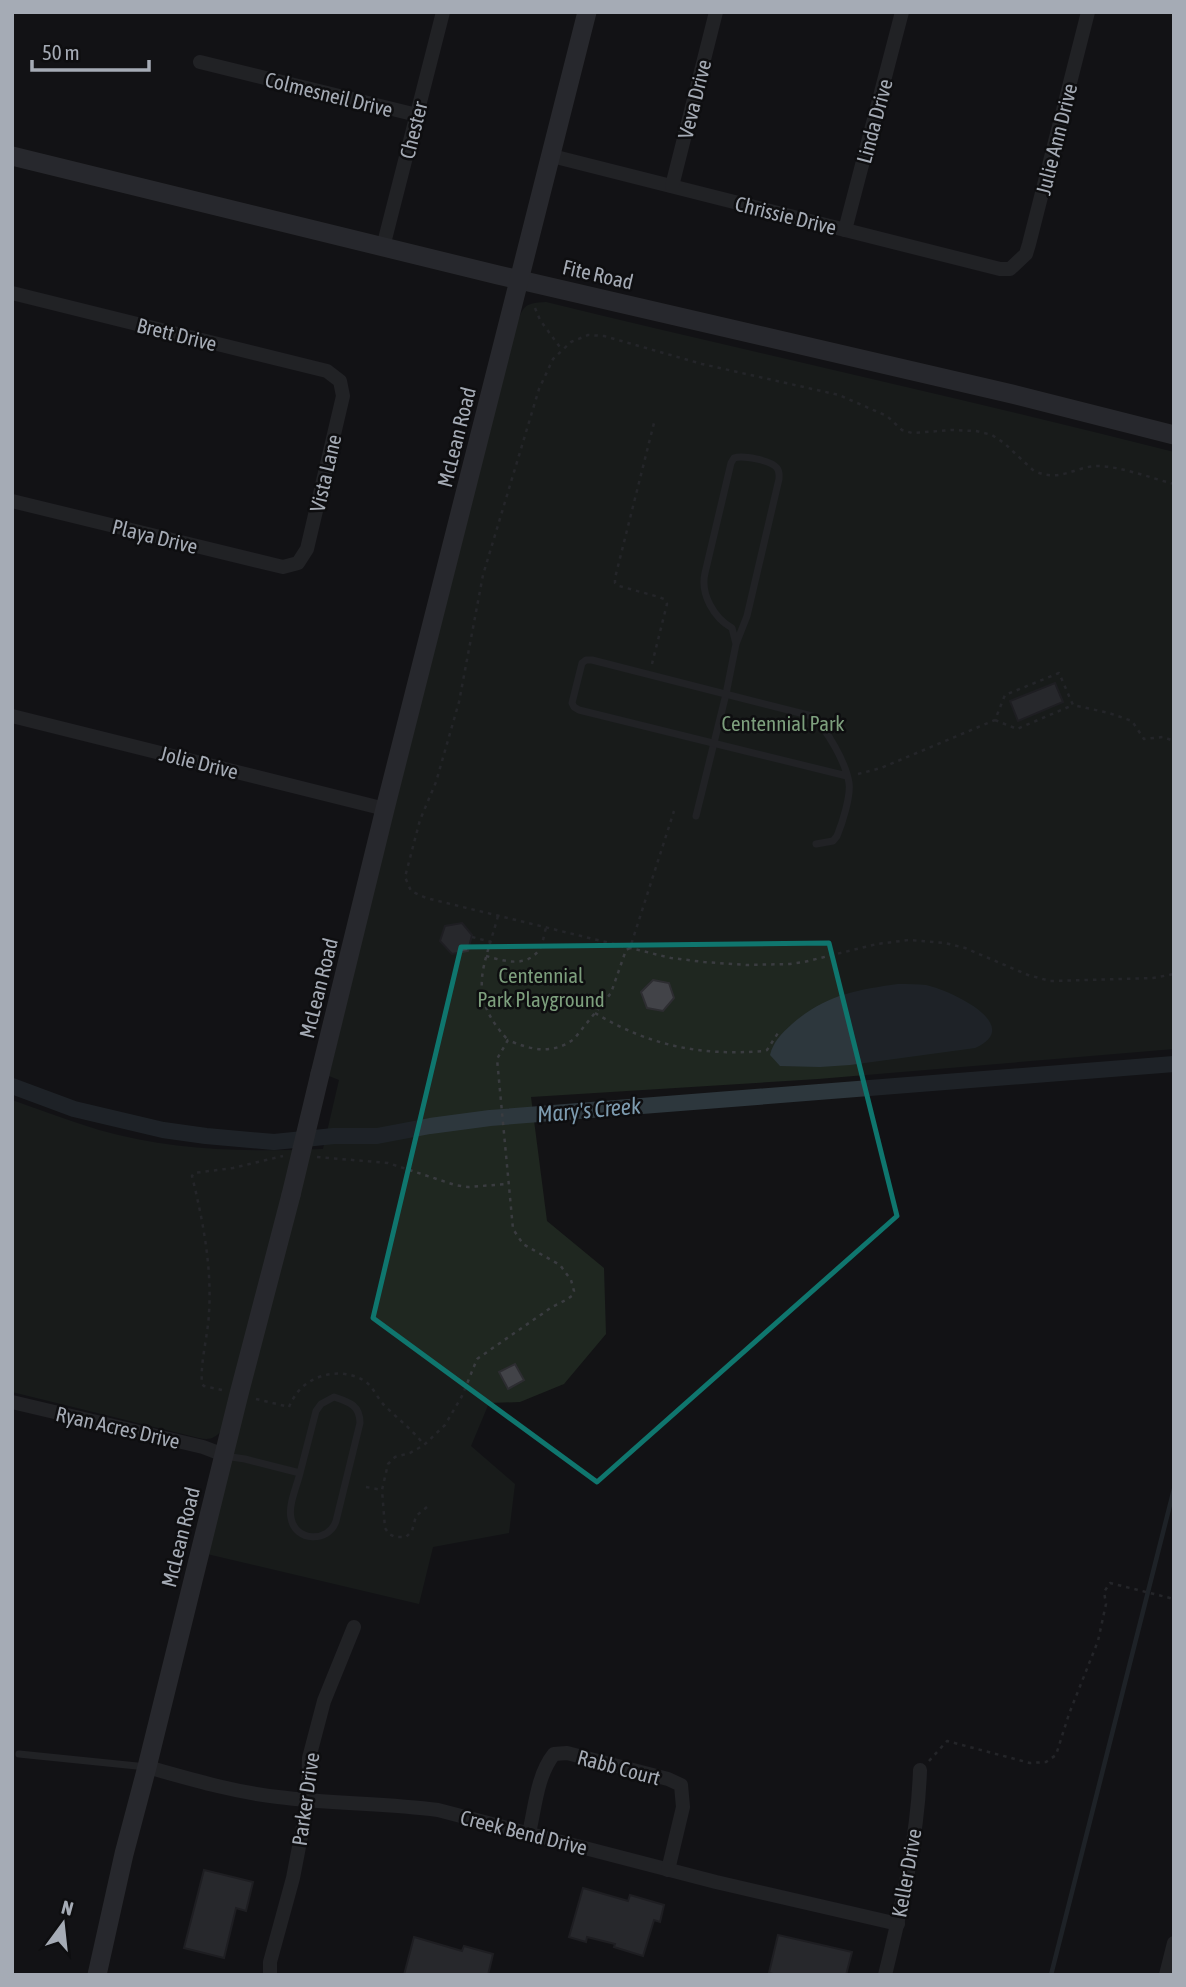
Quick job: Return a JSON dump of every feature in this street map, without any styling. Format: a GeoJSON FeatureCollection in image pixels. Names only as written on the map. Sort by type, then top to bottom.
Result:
{"type":"FeatureCollection","features":[{"type":"Feature","properties":{"kind":"street","name":"Chester"},"geometry":{"type":"LineString","coordinates":[[383,247],[443,12]]}},
{"type":"Feature","properties":{"kind":"street","name":"McLean Road"},"geometry":{"type":"LineString","coordinates":[[97,1975],[124,1854],[385,808],[587,12]]}},
{"type":"Feature","properties":{"kind":"street","name":"Veva Drive"},"geometry":{"type":"LineString","coordinates":[[672,186],[716,12]]}},
{"type":"Feature","properties":{"kind":"street","name":"Linda Drive"},"geometry":{"type":"LineString","coordinates":[[845,230],[902,12]]}},
{"type":"Feature","properties":{"kind":"street","name":"Julie Ann Drive"},"geometry":{"type":"LineString","coordinates":[[1018,262],[1026,254],[1029,244],[1088,12]]}},
{"type":"Feature","properties":{"kind":"street","name":"Colmesneil Drive"},"geometry":{"type":"LineString","coordinates":[[200,62],[417,116]]}},
{"type":"Feature","properties":{"kind":"street","name":"Fite Road"},"geometry":{"type":"LineString","coordinates":[[12,156],[519,280],[999,391],[1174,435]]}},
{"type":"Feature","properties":{"kind":"street","name":"Chrissie Drive"},"geometry":{"type":"LineString","coordinates":[[552,156],[1000,268],[1010,269],[1018,262]]}},
{"type":"Feature","properties":{"kind":"street","name":"Brett Drive"},"geometry":{"type":"LineString","coordinates":[[12,293],[327,372],[340,381]]}},
{"type":"Feature","properties":{"kind":"street","name":"Vista Lane"},"geometry":{"type":"LineString","coordinates":[[298,563],[307,549],[343,396],[340,381]]}},
{"type":"Feature","properties":{"kind":"street","name":"Playa Drive"},"geometry":{"type":"LineString","coordinates":[[12,501],[283,567],[298,563]]}},
{"type":"Feature","properties":{"kind":"street","name":"Jolie Drive"},"geometry":{"type":"LineString","coordinates":[[12,716],[385,808]]}},
{"type":"Feature","properties":{"kind":"street","name":"Ryan Acres Drive"},"geometry":{"type":"LineString","coordinates":[[12,1402],[203,1447],[224,1455]]}},
{"type":"Feature","properties":{"kind":"street","name":"Parker Drive"},"geometry":{"type":"LineString","coordinates":[[269,1974],[293,1878],[308,1800],[309,1758],[324,1701],[354,1627]]}},
{"type":"Feature","properties":{"kind":"street","name":"Rabb Court"},"geometry":{"type":"LineString","coordinates":[[529,1833],[543,1773],[554,1754],[567,1753],[668,1779],[681,1786],[683,1807],[668,1870]]}},
{"type":"Feature","properties":{"kind":"street","name":"Creek Bend Drive"},"geometry":{"type":"LineString","coordinates":[[147,1767],[234,1791],[308,1800],[439,1810],[668,1870],[898,1924]]}},
{"type":"Feature","properties":{"kind":"street","name":"Keller Drive"},"geometry":{"type":"LineString","coordinates":[[885,1975],[898,1924],[919,1802],[920,1770]]}},
{"type":"Feature","properties":{"kind":"street"},"geometry":{"type":"LineString","coordinates":[[1166,1975],[1174,1943]]}},
{"type":"Feature","properties":{"kind":"lane"},"geometry":{"type":"LineString","coordinates":[[696,816],[736,644],[747,615],[779,479],[779,472],[770,463],[743,456],[738,456],[731,463],[702,589],[718,616],[732,628],[736,644]]}},
{"type":"Feature","properties":{"kind":"lane"},"geometry":{"type":"LineString","coordinates":[[816,844],[833,841],[837,836],[849,783],[847,776],[839,755],[812,716],[586,660],[582,663],[572,703],[579,710],[847,776]]}},
{"type":"Feature","properties":{"kind":"lane"},"geometry":{"type":"LineString","coordinates":[[334,1397],[357,1407],[360,1423],[336,1521],[334,1528],[325,1535],[314,1538],[301,1534],[293,1526],[290,1517],[300,1473],[316,1411],[321,1404],[334,1397]]}},
{"type":"Feature","properties":{"kind":"lane"},"geometry":{"type":"LineString","coordinates":[[224,1455],[300,1473]]}},
{"type":"Feature","properties":{"kind":"lane"},"geometry":{"type":"LineString","coordinates":[[19,1754],[147,1767]]}},
{"type":"Feature","properties":{"kind":"path"},"geometry":{"type":"LineString","coordinates":[[535,308],[540,320],[562,350]]}},
{"type":"Feature","properties":{"kind":"path"},"geometry":{"type":"LineString","coordinates":[[1174,484],[1100,466],[1051,477],[1034,471],[992,435],[951,430],[912,433],[902,430],[887,416],[839,395],[702,364],[604,336],[579,337],[553,359],[539,389],[486,562],[459,702],[436,782],[420,820],[405,877],[411,891],[426,898],[671,958],[775,965],[804,962],[877,944],[909,940],[945,943],[965,948],[1028,975],[1050,981],[1153,978],[1174,974]]}},
{"type":"Feature","properties":{"kind":"path"},"geometry":{"type":"LineString","coordinates":[[649,675],[667,604],[659,597],[619,586],[615,583],[615,578],[654,424]]}},
{"type":"Feature","properties":{"kind":"path"},"geometry":{"type":"LineString","coordinates":[[995,720],[1005,695],[1059,673],[1073,705]]}},
{"type":"Feature","properties":{"kind":"path"},"geometry":{"type":"LineString","coordinates":[[847,776],[881,768],[995,720],[1017,729],[1073,705],[1132,721],[1144,739],[1163,737],[1174,741]]}},
{"type":"Feature","properties":{"kind":"path"},"geometry":{"type":"LineString","coordinates":[[498,916],[481,982],[482,997],[489,1016],[508,1040],[526,1048],[542,1051],[566,1045],[574,1039],[611,993],[626,950],[630,948],[674,811]]}},
{"type":"Feature","properties":{"kind":"path"},"geometry":{"type":"LineString","coordinates":[[486,956],[517,963],[528,958],[539,950],[546,928]]}},
{"type":"Feature","properties":{"kind":"path"},"geometry":{"type":"LineString","coordinates":[[472,937],[491,942]]}},
{"type":"Feature","properties":{"kind":"path"},"geometry":{"type":"LineString","coordinates":[[595,1013],[641,1037],[702,1052],[764,1051],[778,1033]]}},
{"type":"Feature","properties":{"kind":"path"},"geometry":{"type":"LineString","coordinates":[[427,1507],[416,1516],[412,1531],[406,1537],[395,1538],[389,1534],[385,1528],[382,1490],[386,1469],[391,1460],[417,1450],[438,1434],[462,1396],[477,1359],[551,1307],[573,1295],[575,1287],[559,1265],[523,1244],[513,1229],[498,1067],[498,1054],[508,1040]]}},
{"type":"Feature","properties":{"kind":"path"},"geometry":{"type":"LineString","coordinates":[[366,1488],[382,1490]]}},
{"type":"Feature","properties":{"kind":"path"},"geometry":{"type":"LineString","coordinates":[[920,1770],[947,1741],[1030,1763],[1046,1762],[1056,1755],[1098,1641],[1106,1604],[1104,1592],[1110,1583],[1174,1599]]}},
{"type":"Feature","properties":{"kind":"highlighted area"},"geometry":{"type":"Polygon","coordinates":[[[829,943],[897,1216],[597,1482],[373,1318],[461,947],[829,943]]]}},
{"type":"Feature","properties":{"kind":"green space","name":"Centennial Park"},"geometry":{"type":"Polygon","coordinates":[[[546,302],[1174,452],[1174,1049],[818,1079],[531,1097],[547,1221],[604,1268],[606,1334],[564,1384],[520,1402],[489,1403],[471,1446],[515,1484],[509,1533],[433,1547],[419,1604],[207,1554],[221,1431],[211,1438],[199,1438],[12,1392],[12,1100],[99,1130],[154,1142],[238,1150],[323,1149],[339,1080],[329,1076],[517,324],[526,306],[546,302]]]}},
{"type":"Feature","properties":{"kind":"shaded area"},"geometry":{"type":"Polygon","coordinates":[[[898,984],[926,985],[965,1001],[988,1019],[992,1029],[988,1039],[975,1048],[850,1065],[780,1066],[770,1055],[785,1031],[817,1006],[842,995],[898,984]]]}},
{"type":"Feature","properties":{"kind":"building"},"geometry":{"type":"Polygon","coordinates":[[[1055,683],[1063,702],[1018,721],[1010,701],[1055,683]]]}},
{"type":"Feature","properties":{"kind":"building"},"geometry":{"type":"Polygon","coordinates":[[[462,923],[472,935],[468,951],[452,954],[440,941],[445,926],[462,923]]]}},
{"type":"Feature","properties":{"kind":"building"},"geometry":{"type":"Polygon","coordinates":[[[653,980],[669,983],[674,998],[663,1011],[647,1008],[641,992],[653,980]]]}},
{"type":"Feature","properties":{"kind":"building"},"geometry":{"type":"Polygon","coordinates":[[[515,1364],[524,1380],[508,1389],[499,1372],[515,1364]]]}},
{"type":"Feature","properties":{"kind":"building"},"geometry":{"type":"Polygon","coordinates":[[[204,1870],[253,1882],[246,1911],[236,1908],[224,1958],[184,1948],[204,1870]]]}},
{"type":"Feature","properties":{"kind":"building"},"geometry":{"type":"Polygon","coordinates":[[[583,1888],[628,1901],[630,1895],[664,1905],[660,1922],[654,1920],[643,1956],[614,1947],[615,1944],[587,1937],[586,1942],[569,1937],[583,1888]]]}},
{"type":"Feature","properties":{"kind":"building"},"geometry":{"type":"Polygon","coordinates":[[[778,1935],[852,1952],[846,1975],[769,1973],[778,1935]]]}},
{"type":"Feature","properties":{"kind":"building"},"geometry":{"type":"Polygon","coordinates":[[[414,1937],[462,1951],[464,1946],[493,1954],[488,1975],[404,1975],[414,1937]]]}},
{"type":"Feature","properties":{"kind":"waterway","name":"Mary's Creek"},"geometry":{"type":"LineString","coordinates":[[12,1086],[74,1109],[163,1130],[274,1142],[334,1136],[377,1136],[490,1118],[1174,1064]]}},
{"type":"Feature","properties":{"kind":"waterway"},"geometry":{"type":"LineString","coordinates":[[1051,1975],[1174,1489]]}},
{"type":"Feature","properties":{"kind":"park label","name":"Centennial Park Playground"},"geometry":{"type":"Point","coordinates":[541,987]}}]}
